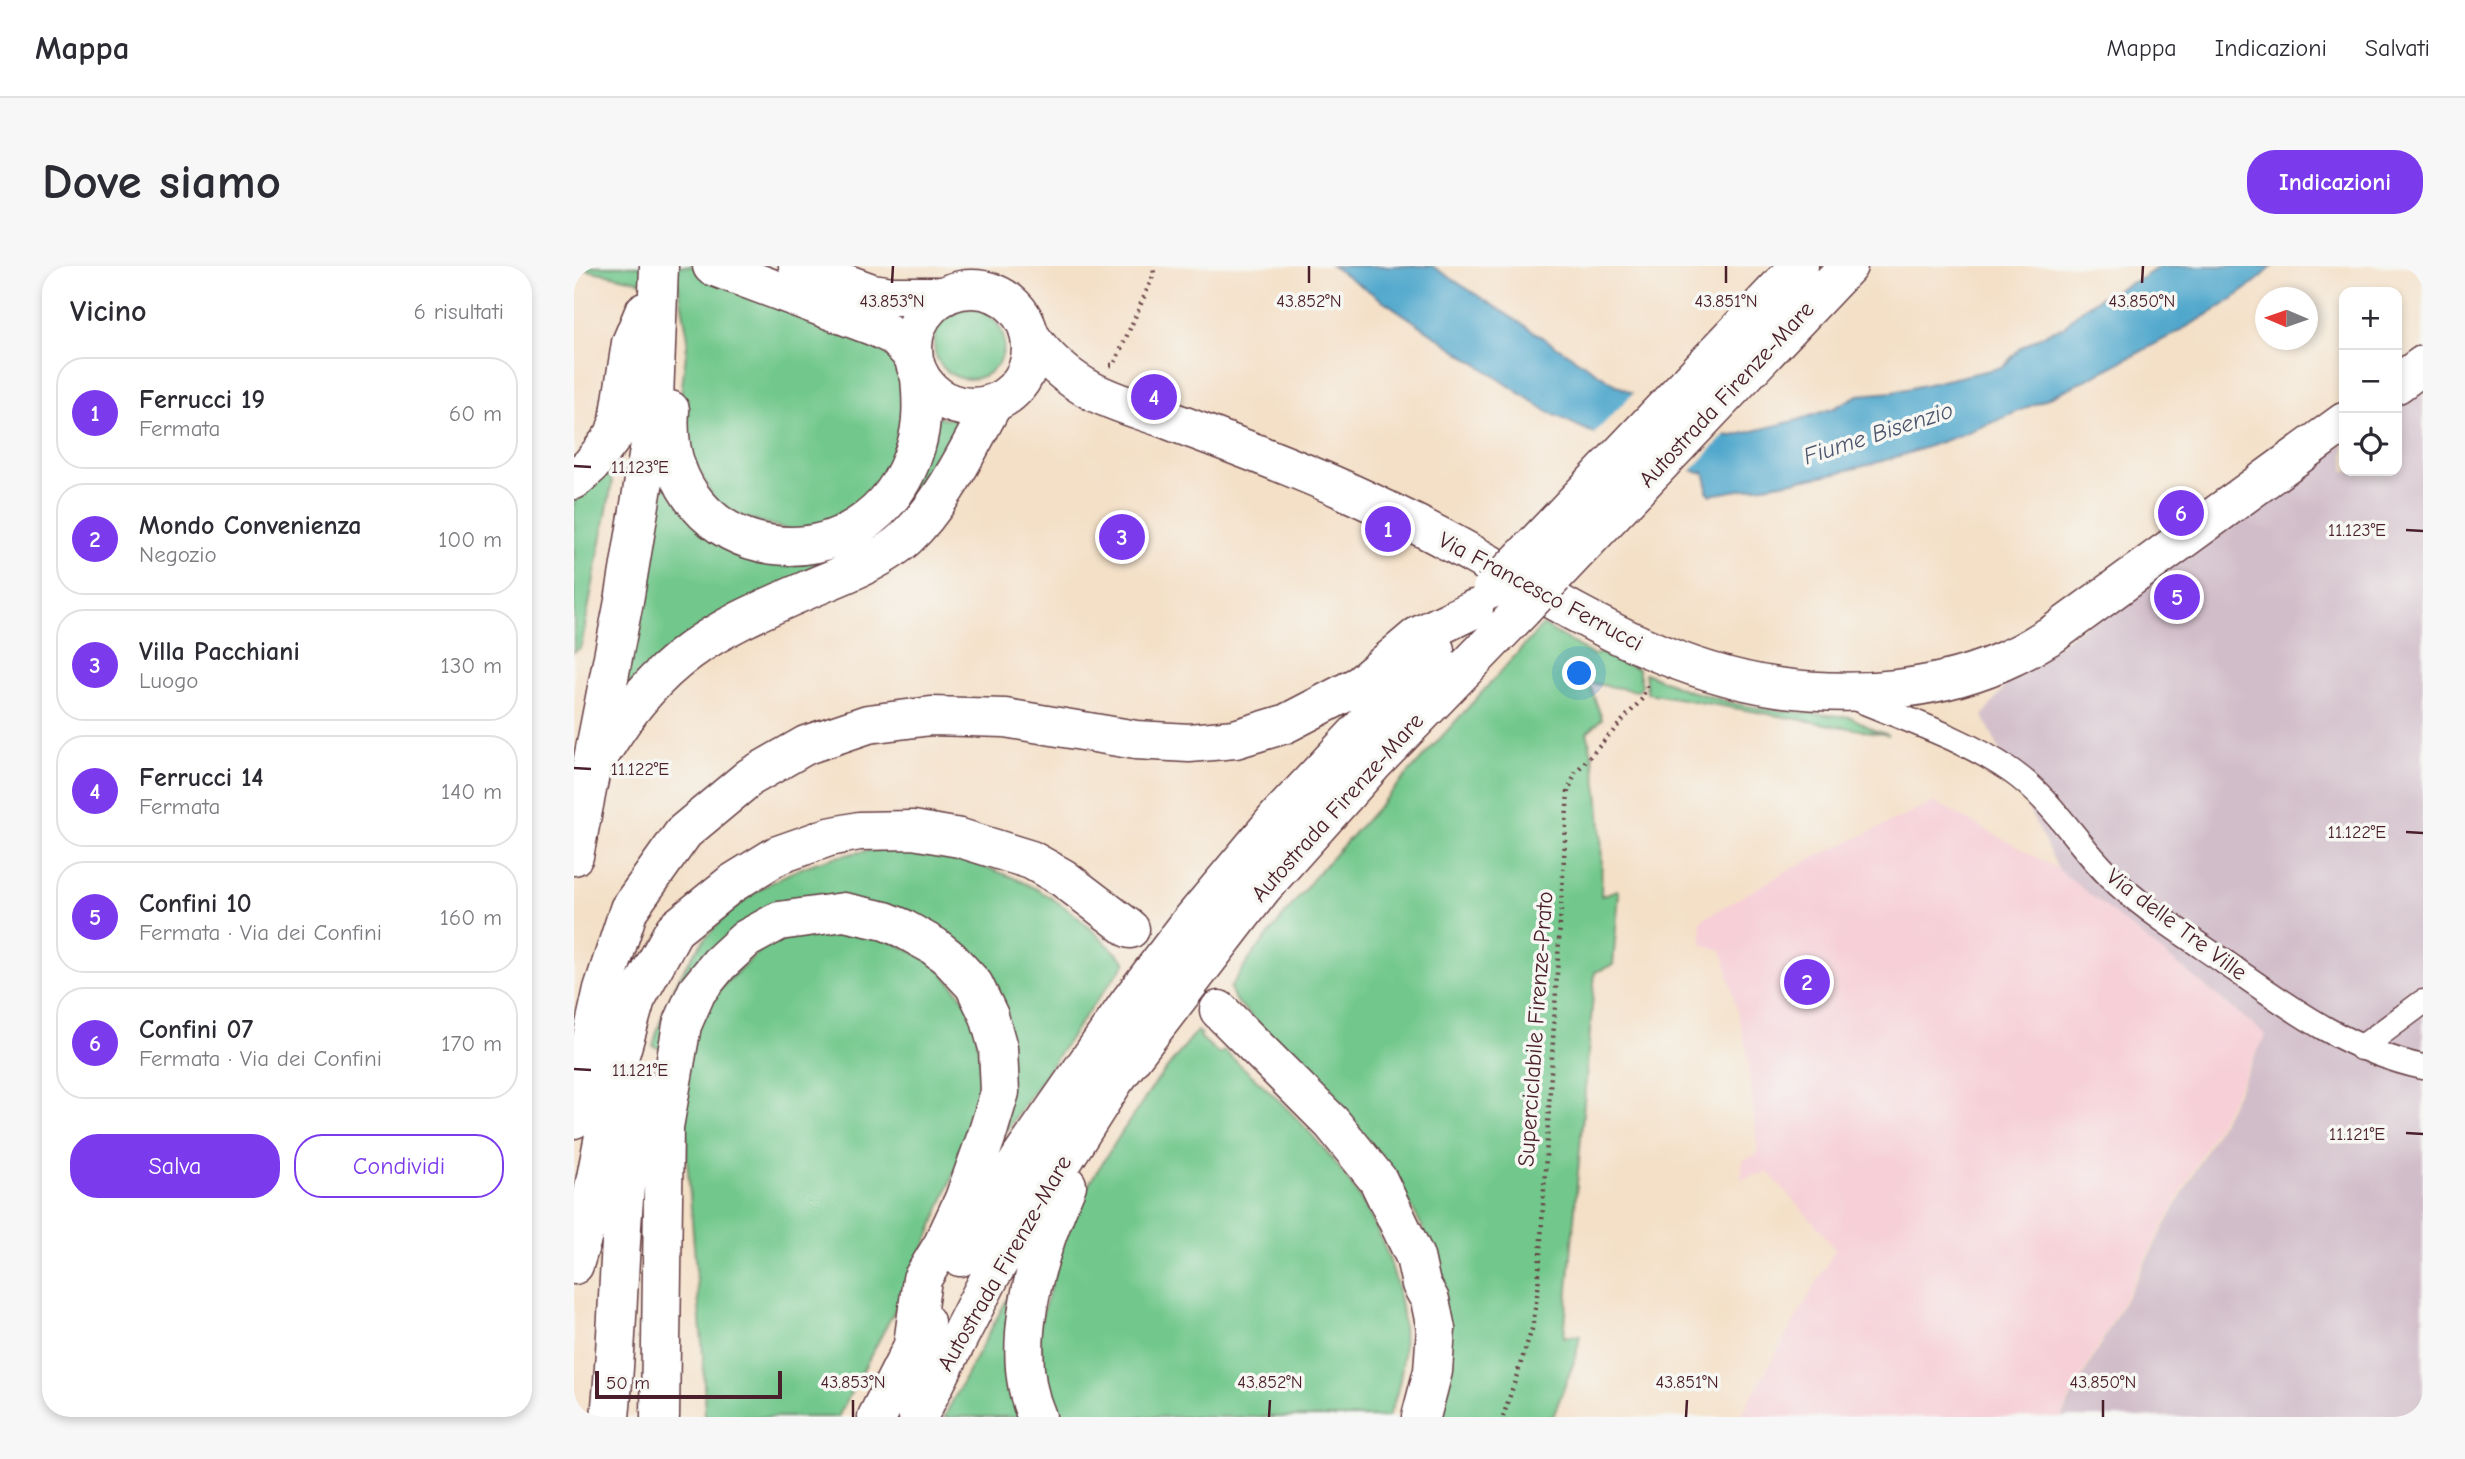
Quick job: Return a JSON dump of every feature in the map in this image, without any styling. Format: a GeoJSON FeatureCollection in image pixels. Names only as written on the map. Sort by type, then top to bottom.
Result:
{"type":"FeatureCollection","features":[{"type":"Feature","properties":{"kind":"main road","name":"Via Francesco Ferrucci"},"geometry":{"type":"LineString","coordinates":[[712,266],[875,327],[894,337],[917,366],[930,390],[944,400],[960,406],[977,407],[1044,387],[1100,379]]}},
{"type":"Feature","properties":{"kind":"main road","name":"Via Francesco Ferrucci"},"geometry":{"type":"LineString","coordinates":[[798,266],[872,293],[892,296],[942,296],[960,289],[979,288],[998,294],[1014,305],[1025,321],[1030,336],[1050,362],[1100,379],[1345,490],[1411,522],[1581,617],[1668,659],[1732,678],[1775,686],[1842,692],[1889,689],[1926,684],[1970,673],[2014,656],[2053,634],[2339,426]]}},
{"type":"Feature","properties":{"kind":"main road","name":"Autostrada Firenze-Mare"},"geometry":{"type":"LineString","coordinates":[[1539,566],[1614,460],[1800,266]]}},
{"type":"Feature","properties":{"kind":"main road","name":"Autostrada Firenze-Mare"},"geometry":{"type":"LineString","coordinates":[[877,1417],[963,1252],[1022,1156],[1128,1004],[1180,935],[1279,816],[1496,603],[1651,475],[1848,266]]}},
{"type":"Feature","properties":{"kind":"main road"},"geometry":{"type":"LineString","coordinates":[[658,274],[672,347],[668,429],[677,469],[689,493],[721,525],[762,544],[781,547],[804,546],[845,535],[866,522],[885,503],[910,465],[921,419],[913,338],[928,307],[942,296]]}},
{"type":"Feature","properties":{"kind":"main road"},"geometry":{"type":"LineString","coordinates":[[574,480],[591,465],[614,435],[619,420],[631,343],[658,274]]}},
{"type":"Feature","properties":{"kind":"main road"},"geometry":{"type":"LineString","coordinates":[[574,728],[637,425],[658,274]]}},
{"type":"Feature","properties":{"kind":"main road"},"geometry":{"type":"LineString","coordinates":[[574,856],[624,601],[653,426],[658,274]]}},
{"type":"Feature","properties":{"kind":"main road"},"geometry":{"type":"LineString","coordinates":[[592,768],[618,726],[650,684],[694,646],[743,618],[875,560],[905,538],[938,499],[1003,398],[1024,376],[1031,358],[1030,336]]}},
{"type":"Feature","properties":{"kind":"main road"},"geometry":{"type":"LineString","coordinates":[[2402,380],[2423,365]]}},
{"type":"Feature","properties":{"kind":"main road"},"geometry":{"type":"LineString","coordinates":[[574,1119],[603,989],[629,909],[684,832],[750,777],[806,745],[868,724],[931,716],[1005,719],[1136,740],[1189,743],[1235,738],[1285,724],[1360,685],[1418,636],[1496,603]]}},
{"type":"Feature","properties":{"kind":"main road","name":"Autostrada Firenze-Mare"},"geometry":{"type":"LineString","coordinates":[[918,1417],[991,1275],[1114,1081],[1263,887],[1373,764],[1496,603]]}},
{"type":"Feature","properties":{"kind":"main road"},"geometry":{"type":"LineString","coordinates":[[574,1265],[588,1219],[619,1058],[635,999],[674,930],[731,884],[778,855],[829,836],[859,831],[891,829],[934,833],[987,845],[1031,860],[1063,878],[1130,929]]}},
{"type":"Feature","properties":{"kind":"main road"},"geometry":{"type":"LineString","coordinates":[[610,1417],[622,1228],[631,1139],[655,1005],[689,942],[731,884]]}},
{"type":"Feature","properties":{"kind":"main road"},"geometry":{"type":"LineString","coordinates":[[660,1417],[664,1128],[682,1025],[697,991],[719,964],[746,939],[779,921],[844,912],[861,914],[902,928],[949,958],[974,985],[989,1016],[998,1048],[1000,1092],[988,1135],[964,1199],[943,1244],[922,1279],[913,1344]]}},
{"type":"Feature","properties":{"kind":"main road"},"geometry":{"type":"LineString","coordinates":[[1219,1010],[1332,1123],[1378,1180],[1415,1257],[1421,1284],[1430,1300],[1436,1329],[1433,1371],[1421,1417]]}},
{"type":"Feature","properties":{"kind":"main road"},"geometry":{"type":"LineString","coordinates":[[1037,1417],[1028,1384],[1025,1358],[1025,1330],[1034,1280],[1056,1213],[1114,1081]]}},
{"type":"Feature","properties":{"kind":"main road"},"geometry":{"type":"LineString","coordinates":[[1401,1417],[1409,1392],[1415,1357],[1421,1284]]}},
{"type":"Feature","properties":{"kind":"street","name":"Via delle Tre Ville"},"geometry":{"type":"LineString","coordinates":[[1842,692],[1941,734],[2012,772],[2062,818],[2120,886],[2171,926],[2319,1027],[2361,1048],[2423,1067]]}},
{"type":"Feature","properties":{"kind":"street"},"geometry":{"type":"LineString","coordinates":[[2361,1048],[2423,1002]]}},
{"type":"Feature","properties":{"kind":"path"},"geometry":{"type":"LineString","coordinates":[[1100,379],[1114,365],[1154,274],[1153,266]]}},
{"type":"Feature","properties":{"kind":"path","name":"Superciclabile Firenze-Prato"},"geometry":{"type":"LineString","coordinates":[[1503,1417],[1532,1329],[1538,1289],[1568,792],[1576,772],[1642,699],[1646,687],[1644,677]]}},
{"type":"Feature","properties":{"kind":"shaded area"},"geometry":{"type":"Polygon","coordinates":[[[2423,388],[2423,1417],[2061,1417],[2266,1035],[2058,869],[1983,716],[2011,678],[2339,447],[2339,476],[2402,476],[2402,403],[2423,388]]]}},
{"type":"Feature","properties":{"kind":"shaded area"},"geometry":{"type":"Polygon","coordinates":[[[1935,802],[2058,869],[2266,1035],[2060,1417],[1740,1417],[1835,1250],[1768,1172],[1741,1179],[1743,1160],[1758,1154],[1747,1051],[1722,950],[1702,945],[1701,920],[1794,867],[1935,802]]]}},
{"type":"Feature","properties":{"kind":"green space"},"geometry":{"type":"Polygon","coordinates":[[[574,266],[692,266],[854,325],[902,368],[910,406],[879,495],[803,534],[719,510],[677,426],[688,338],[678,283],[639,281],[588,270],[574,270],[574,266]]]}},
{"type":"Feature","properties":{"kind":"green space"},"geometry":{"type":"Polygon","coordinates":[[[969,309],[994,319],[1004,344],[994,369],[969,379],[944,369],[934,344],[944,319],[969,309]]]}},
{"type":"Feature","properties":{"kind":"green space"},"geometry":{"type":"Polygon","coordinates":[[[930,416],[974,422],[910,521],[625,688],[661,481],[827,553],[930,416]]]}},
{"type":"Feature","properties":{"kind":"green space"},"geometry":{"type":"Polygon","coordinates":[[[604,475],[611,477],[612,483],[582,642],[580,648],[574,652],[574,501],[604,475]]]}},
{"type":"Feature","properties":{"kind":"green space"},"geometry":{"type":"Polygon","coordinates":[[[1543,625],[1593,655],[1604,653],[1638,669],[1642,685],[1638,691],[1589,683],[1602,719],[1587,732],[1600,814],[1601,896],[1617,890],[1619,893],[1613,965],[1595,972],[1564,1337],[1580,1335],[1576,1356],[1553,1417],[1434,1417],[1443,1290],[1423,1228],[1396,1179],[1353,1120],[1317,1080],[1235,1000],[1230,988],[1251,957],[1318,873],[1543,625]]]}},
{"type":"Feature","properties":{"kind":"green space"},"geometry":{"type":"Polygon","coordinates":[[[1645,673],[1686,690],[1737,704],[1851,717],[1889,735],[1647,693],[1645,673]]]}},
{"type":"Feature","properties":{"kind":"green space"},"geometry":{"type":"Polygon","coordinates":[[[874,850],[952,858],[1002,873],[1049,896],[1070,911],[1126,962],[1085,1016],[1005,1133],[978,972],[798,905],[662,1049],[653,1046],[666,1006],[684,970],[705,938],[731,911],[761,889],[795,871],[833,858],[874,850]]]}},
{"type":"Feature","properties":{"kind":"green space"},"geometry":{"type":"Polygon","coordinates":[[[861,927],[934,962],[973,1010],[985,1095],[913,1276],[838,1417],[705,1417],[684,1082],[701,1008],[774,937],[861,927]]]}},
{"type":"Feature","properties":{"kind":"green space"},"geometry":{"type":"Polygon","coordinates":[[[1197,1031],[1219,1054],[1224,1051],[1255,1078],[1315,1138],[1364,1206],[1383,1243],[1396,1282],[1404,1336],[1399,1383],[1388,1417],[1052,1417],[1038,1328],[1072,1216],[1122,1132],[1156,1082],[1197,1031]]]}},
{"type":"Feature","properties":{"kind":"green space"},"geometry":{"type":"Polygon","coordinates":[[[1015,1284],[1025,1417],[944,1417],[1015,1284]]]}},
{"type":"Feature","properties":{"kind":"water","name":"Fiume Bisenzio"},"geometry":{"type":"Polygon","coordinates":[[[1332,266],[1432,266],[1613,383],[1687,423],[1714,434],[1733,436],[1798,420],[1834,408],[1858,395],[1893,392],[2003,367],[2020,348],[2064,327],[2076,314],[2100,297],[2142,278],[2160,266],[2273,266],[2243,292],[2193,324],[2067,389],[1992,422],[1876,463],[1821,476],[1711,495],[1707,491],[1706,476],[1703,472],[1699,473],[1591,432],[1548,412],[1332,266]]]}},
{"type":"Feature","properties":{"kind":"pier"},"geometry":{"type":"Polygon","coordinates":[[[1635,391],[1688,419],[1715,430],[1728,432],[1690,472],[1592,436],[1635,391]]]}},
{"type":"Feature","properties":{"kind":"place","name":"Ferrucci 14"},"geometry":{"type":"Point","coordinates":[1154,397]}},
{"type":"Feature","properties":{"kind":"place","name":"Confini 07"},"geometry":{"type":"Point","coordinates":[2181,513]}},
{"type":"Feature","properties":{"kind":"place","name":"Ferrucci 19"},"geometry":{"type":"Point","coordinates":[1388,529]}},
{"type":"Feature","properties":{"kind":"place","name":"Villa Pacchiani"},"geometry":{"type":"Point","coordinates":[1122,537]}},
{"type":"Feature","properties":{"kind":"place","name":"Confini 10"},"geometry":{"type":"Point","coordinates":[2177,597]}},
{"type":"Feature","properties":{"kind":"place","name":"Mondo Convenienza"},"geometry":{"type":"Point","coordinates":[1807,982]}}]}
